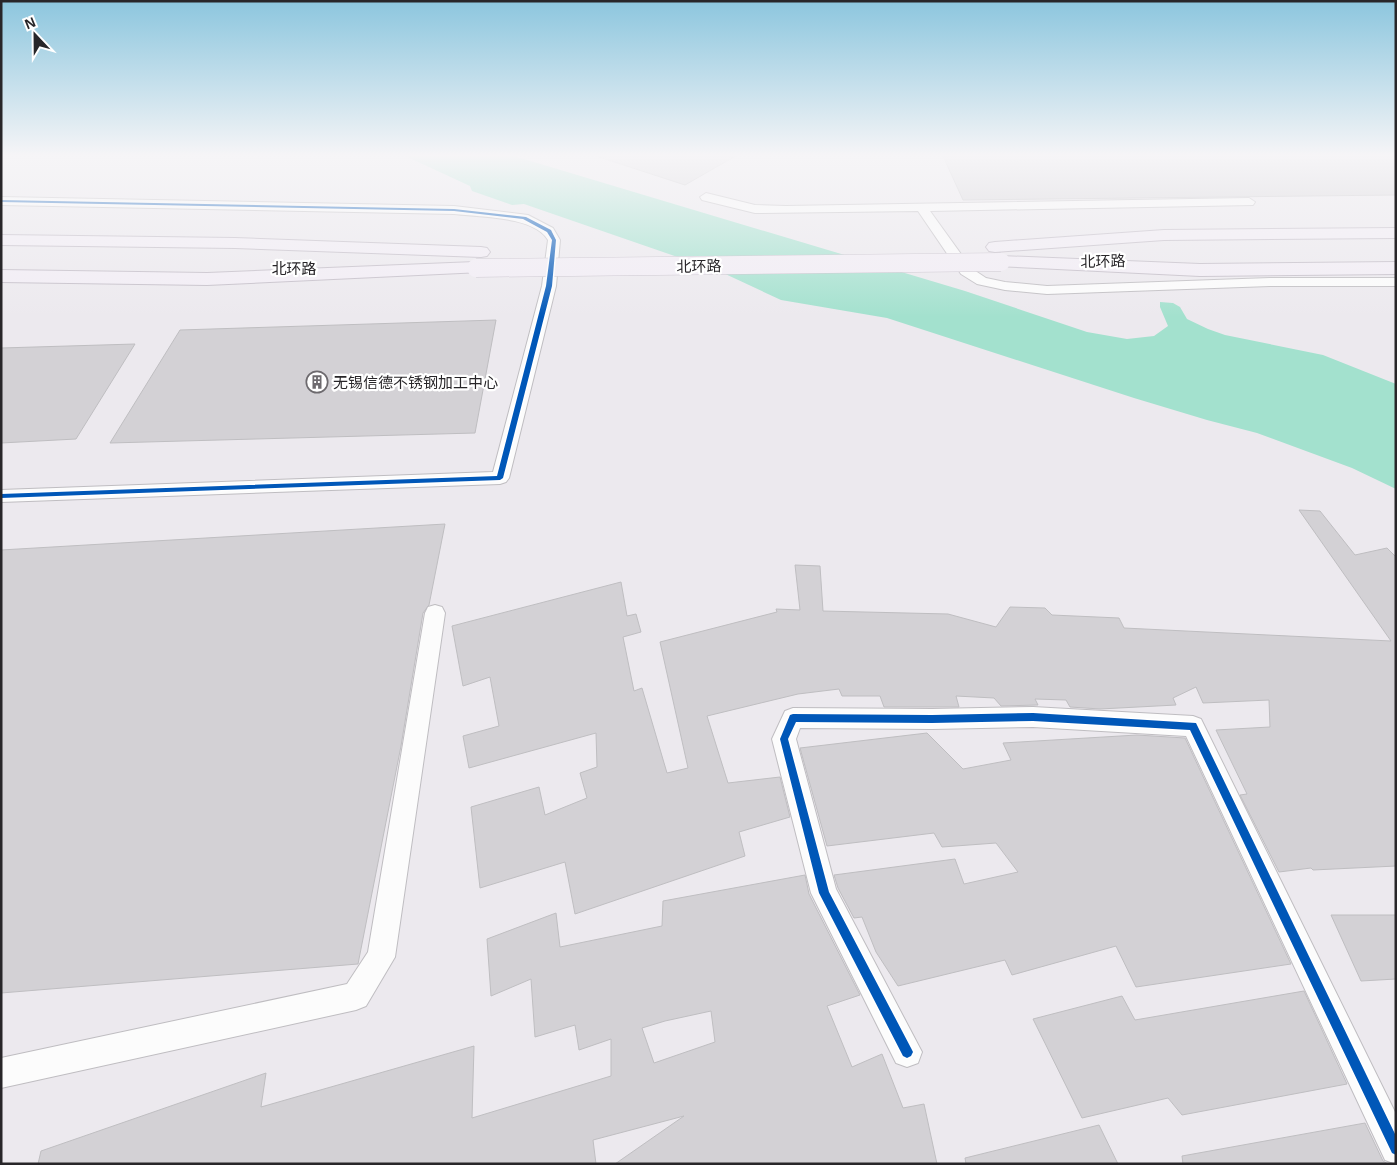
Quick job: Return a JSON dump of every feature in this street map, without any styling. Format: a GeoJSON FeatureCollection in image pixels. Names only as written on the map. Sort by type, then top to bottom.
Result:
{"type":"FeatureCollection","features":[{"type":"Feature","properties":{"kind":"highway"},"geometry":{"type":"LineString","coordinates":[[998,255],[1164,235],[1396,233]]}},
{"type":"Feature","properties":{"kind":"highway"},"geometry":{"type":"LineString","coordinates":[[1,240],[234,243],[478,260]]}},
{"type":"Feature","properties":{"kind":"highway","name":"北环路"},"geometry":{"type":"LineString","coordinates":[[998,255],[1396,242]]}},
{"type":"Feature","properties":{"kind":"highway","name":"北环路"},"geometry":{"type":"LineString","coordinates":[[1,250],[227,252],[478,260]]}},
{"type":"Feature","properties":{"kind":"highway"},"geometry":{"type":"LineString","coordinates":[[998,255],[1200,270],[1396,268]]}},
{"type":"Feature","properties":{"kind":"highway","name":"北环路"},"geometry":{"type":"LineString","coordinates":[[1,266],[215,269],[478,260],[998,255],[1396,258]]}},
{"type":"Feature","properties":{"kind":"highway"},"geometry":{"type":"LineString","coordinates":[[1,276],[207,279],[478,260]]}},
{"type":"Feature","properties":{"kind":"street"},"geometry":{"type":"LineString","coordinates":[[1,496],[500,478],[549,286],[554,240],[549,232],[524,218],[454,210],[372,208]]}},
{"type":"Feature","properties":{"kind":"street"},"geometry":{"type":"LineString","coordinates":[[752,208],[786,210],[859,208]]}},
{"type":"Feature","properties":{"kind":"street"},"geometry":{"type":"LineString","coordinates":[[922,208],[966,271],[982,281],[1005,286],[1047,290],[1270,282],[1396,282]]}},
{"type":"Feature","properties":{"kind":"street"},"geometry":{"type":"LineString","coordinates":[[1,1073],[356,996],[381,956],[435,613]]}},
{"type":"Feature","properties":{"kind":"street"},"geometry":{"type":"LineString","coordinates":[[907,1052],[824,893],[784,739],[793,718],[932,719],[1034,717],[1194,726],[1396,1149]]}},
{"type":"Feature","properties":{"kind":"shaded area"},"geometry":{"type":"Polygon","coordinates":[[[537,208],[689,208],[965,291],[1087,332],[1127,339],[1154,336],[1168,326],[1160,307],[1160,302],[1173,303],[1180,307],[1187,319],[1208,329],[1225,335],[1323,355],[1396,384],[1396,489],[1352,468],[1257,433],[1134,398],[887,318],[781,300],[721,272],[537,208]]]}},
{"type":"Feature","properties":{"kind":"building","name":"无锡信德不锈钢加工中心"},"geometry":{"type":"Polygon","coordinates":[[[496,320],[475,433],[110,443],[180,330],[496,320]]]}},
{"type":"Feature","properties":{"kind":"building"},"geometry":{"type":"Polygon","coordinates":[[[135,344],[76,439],[1,443],[1,348],[135,344]]]}},
{"type":"Feature","properties":{"kind":"building"},"geometry":{"type":"Polygon","coordinates":[[[1299,510],[1320,511],[1355,555],[1387,548],[1396,557],[1396,866],[1313,870],[1311,868],[1279,872],[1240,795],[1247,794],[1216,730],[1270,727],[1269,700],[1203,703],[1196,687],[1173,698],[1176,705],[1100,709],[1070,707],[1066,700],[1035,699],[1038,705],[1001,706],[994,698],[956,696],[959,707],[884,707],[880,696],[842,696],[839,689],[798,694],[707,716],[728,783],[780,777],[790,817],[739,832],[745,856],[575,914],[565,862],[480,888],[471,807],[539,787],[545,815],[587,798],[580,773],[597,767],[596,733],[469,768],[463,736],[499,726],[490,677],[463,686],[452,626],[621,582],[627,616],[636,614],[641,632],[623,637],[634,691],[642,688],[667,773],[688,768],[660,642],[777,612],[776,609],[800,610],[795,565],[820,566],[823,611],[948,614],[996,627],[1010,607],[1045,608],[1052,615],[1119,618],[1124,628],[1391,641],[1299,510]]]}},
{"type":"Feature","properties":{"kind":"building"},"geometry":{"type":"Polygon","coordinates":[[[445,524],[429,605],[423,613],[401,746],[358,964],[1,993],[1,550],[445,524]]]}},
{"type":"Feature","properties":{"kind":"building"},"geometry":{"type":"Polygon","coordinates":[[[927,733],[963,769],[1011,760],[1003,743],[1137,735],[1185,738],[1291,964],[1136,987],[1116,946],[1012,975],[1005,960],[898,986],[876,952],[862,917],[854,918],[838,888],[834,875],[955,859],[964,884],[1018,872],[996,843],[942,847],[934,833],[827,846],[800,748],[927,733]]]}},
{"type":"Feature","properties":{"kind":"building"},"geometry":{"type":"Polygon","coordinates":[[[805,875],[809,894],[860,995],[827,1006],[852,1067],[882,1054],[903,1108],[924,1104],[937,1164],[615,1164],[684,1116],[593,1140],[596,1164],[38,1164],[41,1151],[266,1073],[261,1107],[474,1046],[472,1118],[611,1076],[611,1039],[579,1050],[575,1025],[535,1037],[531,979],[491,996],[487,939],[556,913],[560,947],[662,926],[663,901],[805,875]],[[711,1011],[642,1028],[654,1063],[715,1042],[711,1011]]]}},
{"type":"Feature","properties":{"kind":"building"},"geometry":{"type":"Polygon","coordinates":[[[1331,915],[1396,915],[1396,979],[1361,981],[1331,915]]]}},
{"type":"Feature","properties":{"kind":"building"},"geometry":{"type":"Polygon","coordinates":[[[1304,991],[1347,1084],[1182,1115],[1168,1098],[1082,1118],[1033,1019],[1122,996],[1135,1020],[1304,991]]]}},
{"type":"Feature","properties":{"kind":"building"},"geometry":{"type":"Polygon","coordinates":[[[1365,1123],[1383,1161],[1388,1164],[1183,1164],[1182,1156],[1365,1123]]]}},
{"type":"Feature","properties":{"kind":"building"},"geometry":{"type":"Polygon","coordinates":[[[1099,1125],[1118,1164],[966,1164],[965,1158],[1099,1125]]]}},
{"type":"Feature","properties":{"kind":"cycle path"},"geometry":{"type":"LineString","coordinates":[[1,496],[500,478],[549,286],[554,240],[549,231],[524,218],[454,210],[372,208]]}},
{"type":"Feature","properties":{"kind":"cycle path"},"geometry":{"type":"LineString","coordinates":[[907,1052],[824,893],[784,739],[793,718],[932,719],[1033,717],[1193,726],[1396,1149]]}},
{"type":"Feature","properties":{"kind":"place","name":"无锡信德不锈钢加工中心"},"geometry":{"type":"Point","coordinates":[317,382]}}]}
